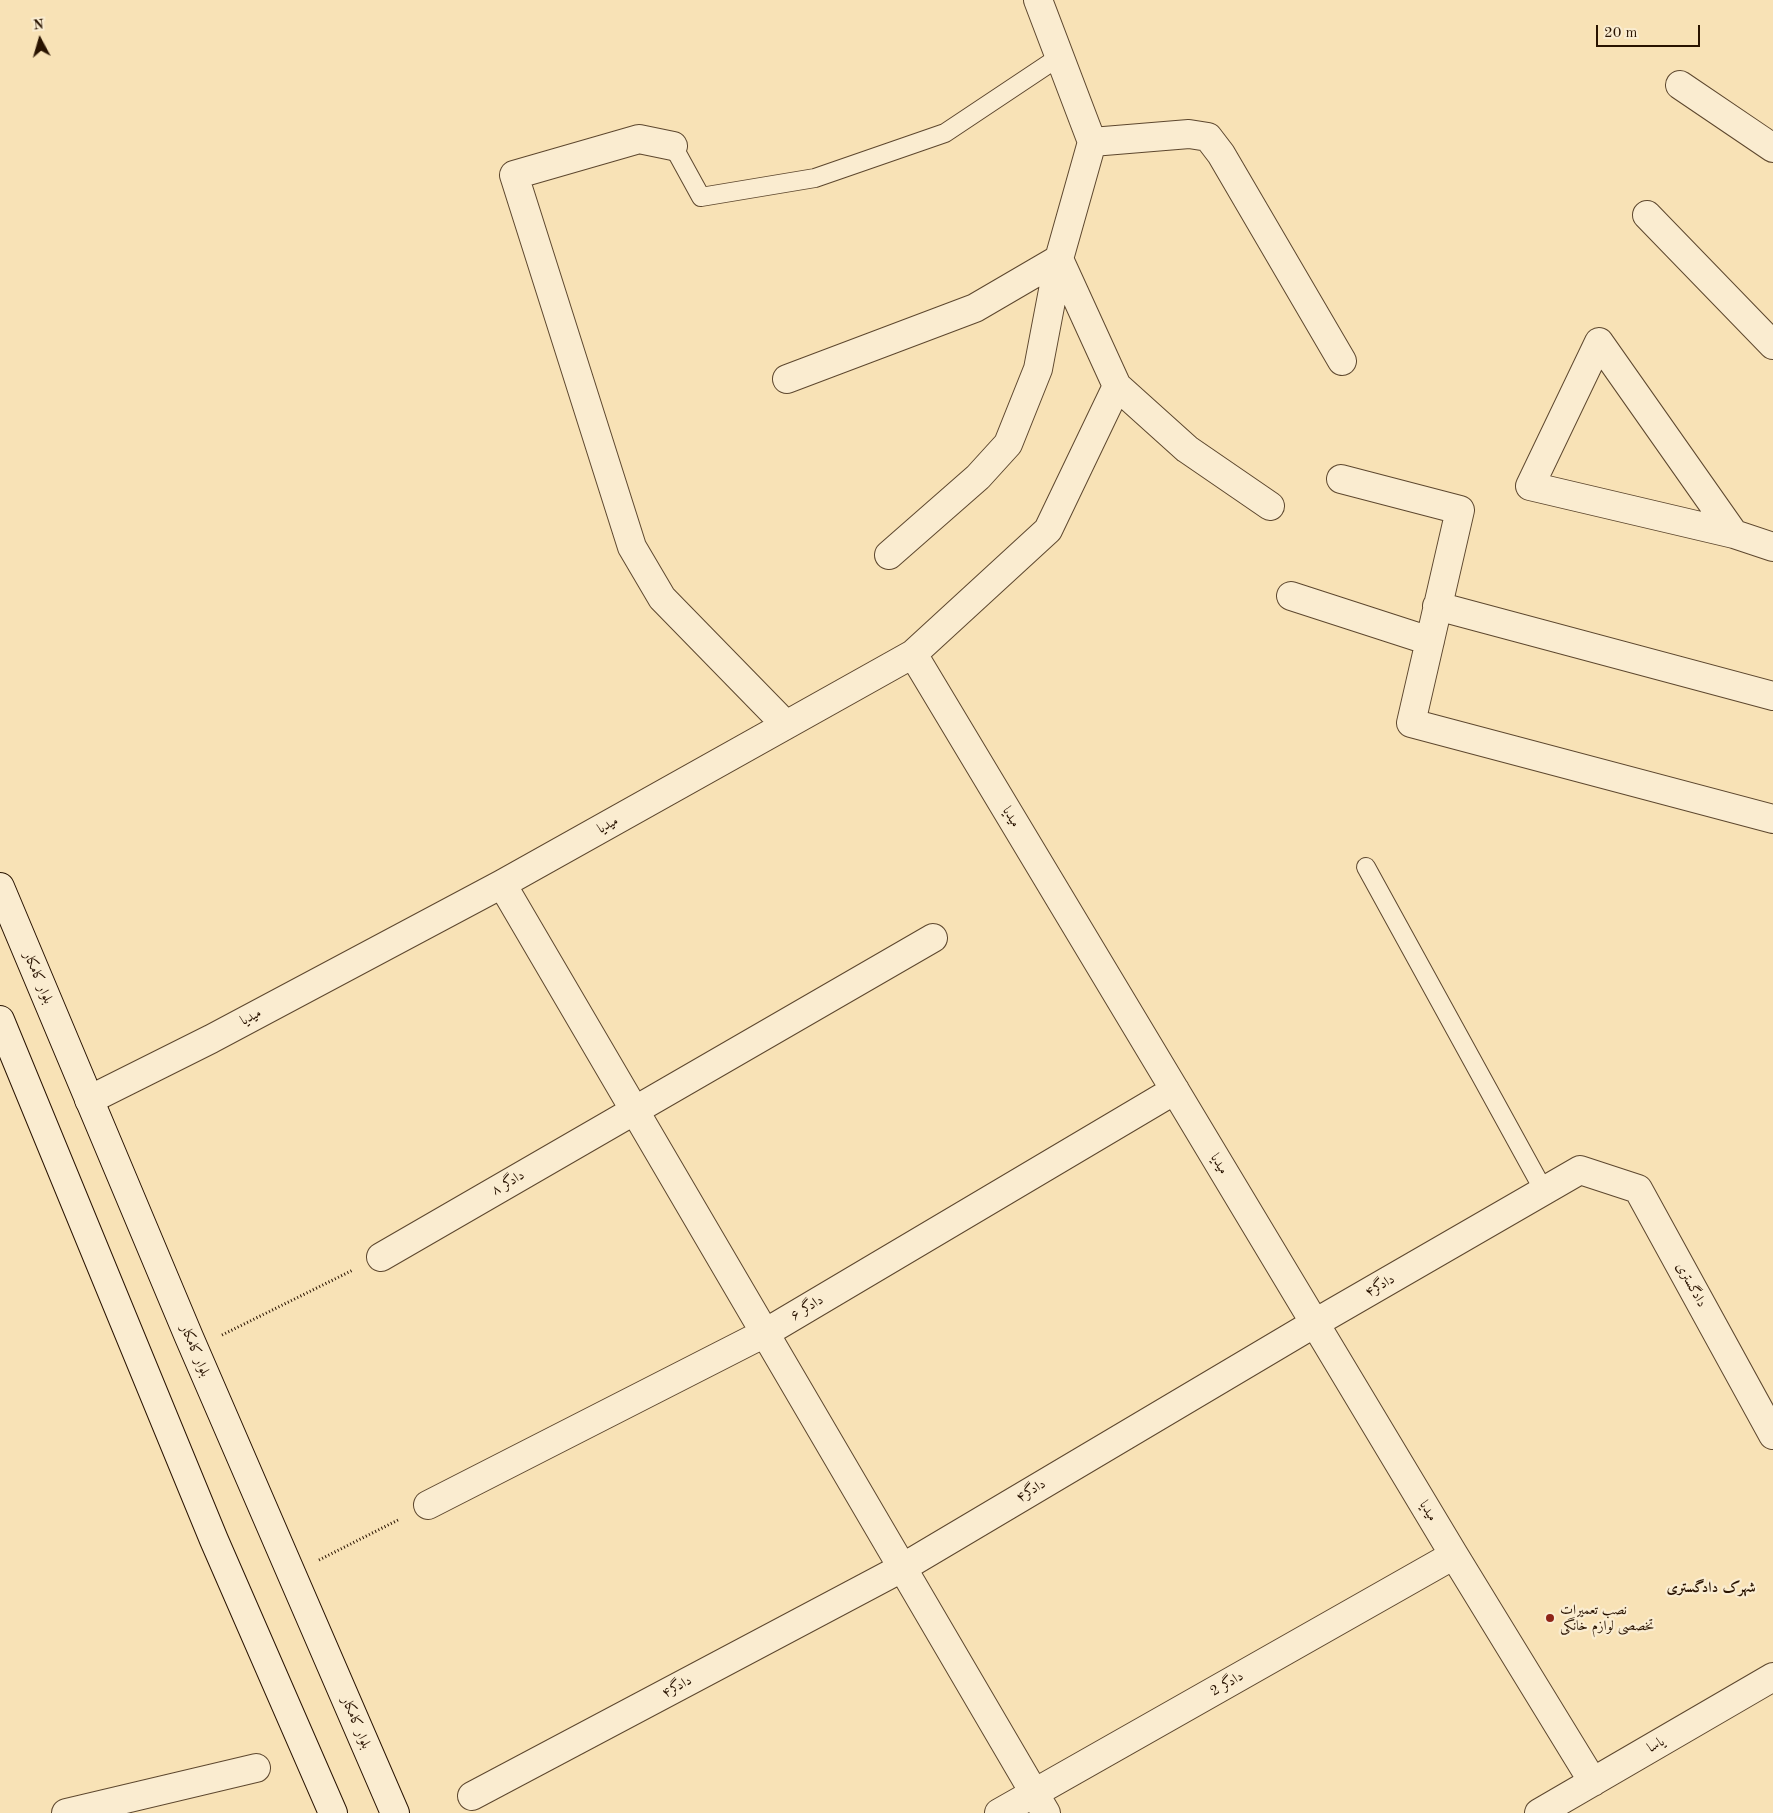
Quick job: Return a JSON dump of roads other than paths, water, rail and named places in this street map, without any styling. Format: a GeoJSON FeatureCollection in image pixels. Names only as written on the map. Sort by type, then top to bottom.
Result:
{"type":"FeatureCollection","features":[{"type":"Feature","properties":{"kind":"street"},"geometry":{"type":"LineString","coordinates":[[889,555],[978,477],[1008,444],[1038,369],[1059,259],[1092,142],[1038,0]]}},
{"type":"Feature","properties":{"kind":"street"},"geometry":{"type":"LineString","coordinates":[[1680,86],[1773,148]]}},
{"type":"Feature","properties":{"kind":"street"},"geometry":{"type":"LineString","coordinates":[[1092,142],[1190,134],[1208,137],[1221,154],[1342,361]]}},
{"type":"Feature","properties":{"kind":"street"},"geometry":{"type":"LineString","coordinates":[[673,146],[639,140],[514,175],[632,547],[662,598],[786,725]]}},
{"type":"Feature","properties":{"kind":"street"},"geometry":{"type":"LineString","coordinates":[[1647,215],[1773,345]]}},
{"type":"Feature","properties":{"kind":"street"},"geometry":{"type":"LineString","coordinates":[[787,379],[975,308],[1059,259]]}},
{"type":"Feature","properties":{"kind":"street"},"geometry":{"type":"LineString","coordinates":[[1059,259],[1117,386],[1187,449],[1270,506]]}},
{"type":"Feature","properties":{"kind":"street"},"geometry":{"type":"LineString","coordinates":[[1734,534],[1599,342],[1530,486],[1734,534],[1773,547]]}},
{"type":"Feature","properties":{"kind":"street"},"geometry":{"type":"LineString","coordinates":[[913,654],[1048,530],[1117,386]]}},
{"type":"Feature","properties":{"kind":"street"},"geometry":{"type":"LineString","coordinates":[[1341,479],[1460,510],[1411,723],[1773,819]]}},
{"type":"Feature","properties":{"kind":"street"},"geometry":{"type":"LineString","coordinates":[[1291,596],[1430,641]]}},
{"type":"Feature","properties":{"kind":"street"},"geometry":{"type":"LineString","coordinates":[[1437,606],[1773,696]]}},
{"type":"Feature","properties":{"kind":"street","name":"میدیا"},"geometry":{"type":"LineString","coordinates":[[89,1100],[211,1039],[502,884],[913,654],[1454,1555],[1593,1782]]}},
{"type":"Feature","properties":{"kind":"street"},"geometry":{"type":"LineString","coordinates":[[502,884],[1040,1803]]}},
{"type":"Feature","properties":{"kind":"street","name":"بلوار کامکار"},"geometry":{"type":"LineString","coordinates":[[0,887],[194,1349],[395,1813]]}},
{"type":"Feature","properties":{"kind":"street","name":"دادگر ۸"},"geometry":{"type":"LineString","coordinates":[[381,1256],[933,938]]}},
{"type":"Feature","properties":{"kind":"street"},"geometry":{"type":"LineString","coordinates":[[0,1020],[214,1540],[333,1813]]}},
{"type":"Feature","properties":{"kind":"street","name":"دادگر ۶"},"geometry":{"type":"LineString","coordinates":[[428,1505],[765,1333],[1175,1090]]}},
{"type":"Feature","properties":{"kind":"street","name":"دادگر۴"},"geometry":{"type":"LineString","coordinates":[[472,1796],[902,1568],[1315,1323],[1580,1170]]}},
{"type":"Feature","properties":{"kind":"street","name":"دادگستری"},"geometry":{"type":"LineString","coordinates":[[1580,1170],[1638,1188],[1773,1435]]}},
{"type":"Feature","properties":{"kind":"street","name":"دادگر 2"},"geometry":{"type":"LineString","coordinates":[[999,1813],[1040,1803],[1454,1555]]}},
{"type":"Feature","properties":{"kind":"street","name":"یاسا"},"geometry":{"type":"LineString","coordinates":[[1538,1813],[1773,1677]]}},
{"type":"Feature","properties":{"kind":"street"},"geometry":{"type":"LineString","coordinates":[[66,1813],[256,1768]]}},
{"type":"Feature","properties":{"kind":"lane"},"geometry":{"type":"LineString","coordinates":[[673,146],[700,197],[815,178],[945,133],[1059,57]]}},
{"type":"Feature","properties":{"kind":"lane"},"geometry":{"type":"LineString","coordinates":[[1366,867],[1544,1191]]}},
{"type":"Feature","properties":{"kind":"place","name":"نصب تعمیرات تخصصی لوازم خانگی"},"geometry":{"type":"Point","coordinates":[1550,1618]}},
{"type":"Feature","properties":{"kind":"district","name":"شهرک دادگستری"},"geometry":{"type":"Point","coordinates":[1711,1588]}}]}
